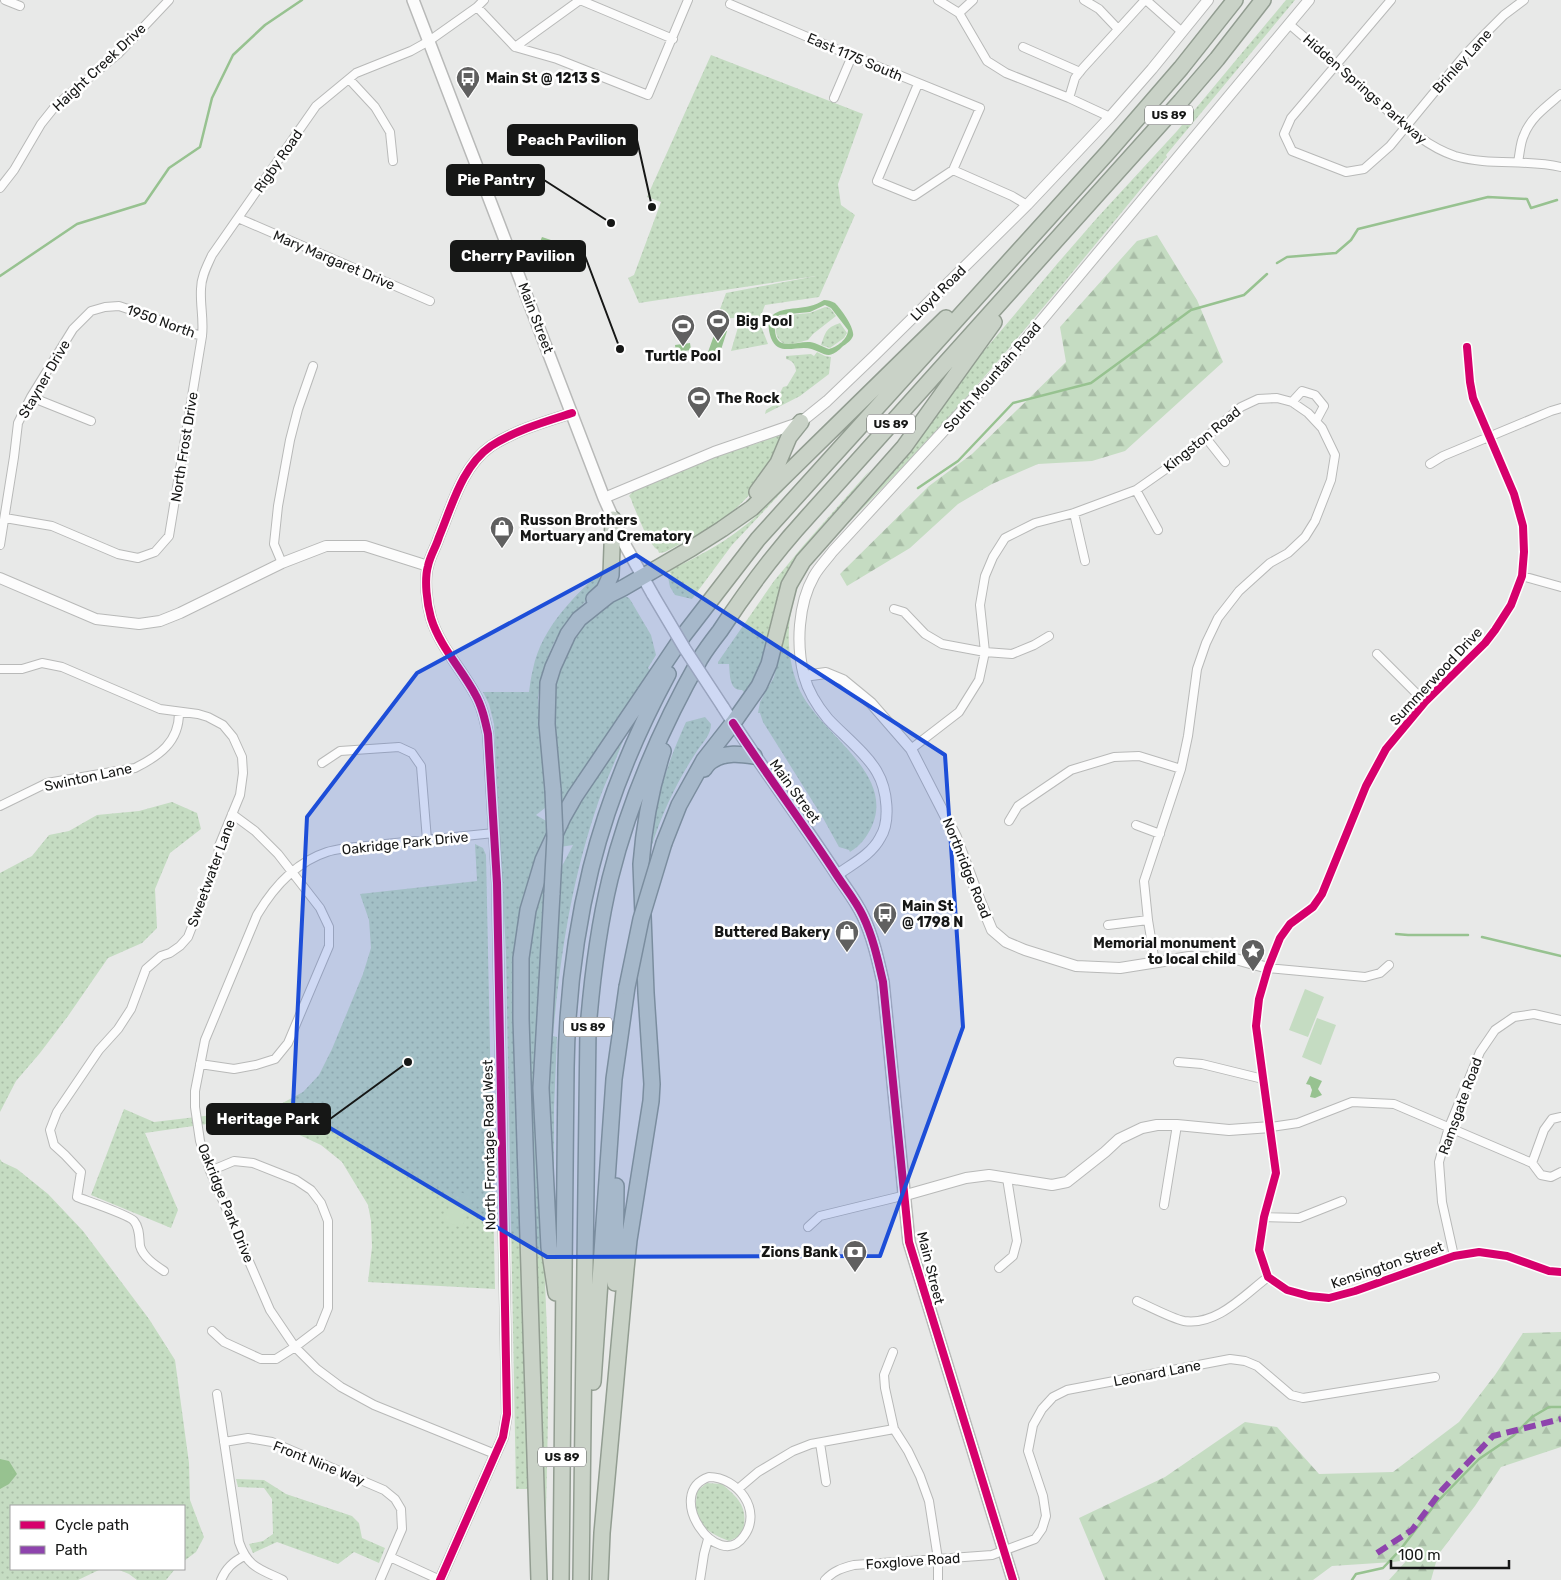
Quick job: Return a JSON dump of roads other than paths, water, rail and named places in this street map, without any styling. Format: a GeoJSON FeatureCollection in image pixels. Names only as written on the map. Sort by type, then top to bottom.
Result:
{"type":"FeatureCollection","features":[{"type":"Feature","properties":{"kind":"highway","name":"US 89"},"geometry":{"type":"LineString","coordinates":[[561,1580],[566,1027],[576,942],[591,867],[615,791],[649,708],[710,602],[758,539],[1158,95],[1235,0]]}},
{"type":"Feature","properties":{"kind":"highway","name":"US 89"},"geometry":{"type":"LineString","coordinates":[[581,1580],[588,1029],[597,944],[610,879],[628,816],[640,783],[678,701],[702,657],[762,569],[1181,102],[1263,0]]}},
{"type":"Feature","properties":{"kind":"highway"},"geometry":{"type":"LineString","coordinates":[[583,1450],[592,1395],[614,1078],[627,987],[641,919],[664,843],[679,805],[704,760],[759,686],[769,664],[790,585],[803,561],[904,446],[1002,311],[1071,225]]}},
{"type":"Feature","properties":{"kind":"highway"},"geometry":{"type":"LineString","coordinates":[[563,1334],[549,1247],[541,1088],[555,837],[547,724],[548,683],[559,651],[568,634],[584,615],[609,595],[722,529],[752,508],[1039,228]]}},
{"type":"Feature","properties":{"kind":"highway"},"geometry":{"type":"LineString","coordinates":[[743,513],[778,463],[789,437],[801,422]]}},
{"type":"Feature","properties":{"kind":"highway"},"geometry":{"type":"LineString","coordinates":[[584,615],[588,605],[604,590],[611,576],[613,519]]}},
{"type":"Feature","properties":{"kind":"highway"},"geometry":{"type":"LineString","coordinates":[[539,1580],[521,1028],[521,958],[528,910],[543,860],[563,816],[683,636],[710,602]]}},
{"type":"Feature","properties":{"kind":"highway"},"geometry":{"type":"LineString","coordinates":[[600,1580],[603,1524],[629,1240],[651,1101],[642,891],[643,843],[653,786],[664,749],[679,713],[720,630]]}},
{"type":"Feature","properties":{"kind":"highway"},"geometry":{"type":"LineString","coordinates":[[692,781],[713,760],[726,754],[754,756]]}},
{"type":"Feature","properties":{"kind":"highway"},"geometry":{"type":"LineString","coordinates":[[617,1064],[615,1317],[618,1350]]}},
{"type":"Feature","properties":{"kind":"main road","name":"Main Street"},"geometry":{"type":"LineString","coordinates":[[413,0],[613,519],[642,577],[685,649],[754,756],[819,846],[864,919],[883,982],[906,1194],[909,1242],[1013,1580]]}},
{"type":"Feature","properties":{"kind":"street"},"geometry":{"type":"LineString","coordinates":[[5,0],[20,6]]}},
{"type":"Feature","properties":{"kind":"street","name":"Haight Creek Drive"},"geometry":{"type":"LineString","coordinates":[[0,188],[14,170],[41,124],[53,109],[118,54],[169,0]]}},
{"type":"Feature","properties":{"kind":"street","name":"Rigby Road"},"geometry":{"type":"LineString","coordinates":[[202,336],[204,324],[201,288],[203,274],[212,255],[316,106],[349,79],[365,69],[411,51],[430,41],[477,8],[484,0]]}},
{"type":"Feature","properties":{"kind":"street"},"geometry":{"type":"LineString","coordinates":[[515,47],[580,0],[673,39]]}},
{"type":"Feature","properties":{"kind":"street"},"geometry":{"type":"LineString","coordinates":[[477,8],[515,47],[557,59],[648,95],[688,0]]}},
{"type":"Feature","properties":{"kind":"street"},"geometry":{"type":"LineString","coordinates":[[938,0],[958,13],[987,61],[1006,74],[1068,98],[1110,117]]}},
{"type":"Feature","properties":{"kind":"street"},"geometry":{"type":"LineString","coordinates":[[958,13],[973,0]]}},
{"type":"Feature","properties":{"kind":"street"},"geometry":{"type":"LineString","coordinates":[[1084,0],[1099,9],[1118,29]]}},
{"type":"Feature","properties":{"kind":"street"},"geometry":{"type":"LineString","coordinates":[[1068,98],[1075,78],[1146,0],[1182,32]]}},
{"type":"Feature","properties":{"kind":"street","name":"Lloyd Road"},"geometry":{"type":"LineString","coordinates":[[604,498],[714,452],[801,422],[827,401],[1027,205],[1110,117],[1208,0]]}},
{"type":"Feature","properties":{"kind":"street","name":"South Mountain Road"},"geometry":{"type":"LineString","coordinates":[[837,875],[868,853],[881,838],[887,819],[886,796],[878,773],[827,717],[811,694],[804,676],[799,634],[802,606],[814,576],[833,551],[908,472],[1007,362],[1308,0]]}},
{"type":"Feature","properties":{"kind":"street","name":"Brinley Lane"},"geometry":{"type":"LineString","coordinates":[[1390,0],[1291,118],[1284,134],[1292,151],[1346,172],[1364,169],[1390,146],[1470,49],[1504,15],[1524,0]]}},
{"type":"Feature","properties":{"kind":"street","name":"East 1175 South"},"geometry":{"type":"LineString","coordinates":[[730,4],[918,84],[980,108],[953,170]]}},
{"type":"Feature","properties":{"kind":"street","name":"Hidden Springs Parkway"},"geometry":{"type":"LineString","coordinates":[[1289,24],[1420,138],[1438,149],[1457,156],[1484,161],[1546,164],[1561,167]]}},
{"type":"Feature","properties":{"kind":"street"},"geometry":{"type":"LineString","coordinates":[[1023,48],[1080,72]]}},
{"type":"Feature","properties":{"kind":"street"},"geometry":{"type":"LineString","coordinates":[[834,98],[852,56]]}},
{"type":"Feature","properties":{"kind":"street"},"geometry":{"type":"LineString","coordinates":[[349,79],[375,107],[390,132],[393,161]]}},
{"type":"Feature","properties":{"kind":"street"},"geometry":{"type":"LineString","coordinates":[[918,84],[877,181],[914,196],[953,170],[1012,196],[1027,205]]}},
{"type":"Feature","properties":{"kind":"street"},"geometry":{"type":"LineString","coordinates":[[1518,162],[1523,136],[1530,123],[1561,94]]}},
{"type":"Feature","properties":{"kind":"street","name":"Mary Margaret Drive"},"geometry":{"type":"LineString","coordinates":[[238,218],[430,301]]}},
{"type":"Feature","properties":{"kind":"street","name":"1950 North"},"geometry":{"type":"LineString","coordinates":[[91,311],[119,306],[202,336]]}},
{"type":"Feature","properties":{"kind":"street","name":"Stayner Drive"},"geometry":{"type":"LineString","coordinates":[[0,545],[18,423],[30,397],[73,329],[91,311]]}},
{"type":"Feature","properties":{"kind":"street","name":"North Frost Drive"},"geometry":{"type":"LineString","coordinates":[[5,518],[52,526],[118,554],[138,558],[155,552],[169,536],[202,336]]}},
{"type":"Feature","properties":{"kind":"street","name":"Summerwood Drive"},"geometry":{"type":"LineString","coordinates":[[1268,968],[1280,938],[1290,924],[1313,907],[1322,894],[1366,786],[1386,749],[1425,702],[1485,643],[1500,624],[1511,605],[1522,576],[1524,552],[1523,526],[1514,494],[1473,398],[1467,347]]}},
{"type":"Feature","properties":{"kind":"street"},"geometry":{"type":"LineString","coordinates":[[282,563],[274,544],[278,506],[290,440],[298,409],[313,366]]}},
{"type":"Feature","properties":{"kind":"street"},"geometry":{"type":"LineString","coordinates":[[1292,402],[1302,392],[1315,395],[1324,406],[1316,421]]}},
{"type":"Feature","properties":{"kind":"street"},"geometry":{"type":"LineString","coordinates":[[30,397],[91,421]]}},
{"type":"Feature","properties":{"kind":"street","name":"Kingston Road"},"geometry":{"type":"LineString","coordinates":[[911,749],[958,712],[979,680],[985,652],[980,605],[985,576],[993,557],[1005,538],[1035,523],[1074,513],[1136,490],[1184,457],[1241,407],[1258,399],[1276,398],[1292,402],[1308,413],[1322,428],[1335,455],[1331,480],[1315,521],[1305,537],[1288,553],[1270,563],[1239,591],[1218,618],[1206,643],[1197,670],[1188,736],[1181,769],[1144,881],[1155,963]]}},
{"type":"Feature","properties":{"kind":"street"},"geometry":{"type":"LineString","coordinates":[[1430,464],[1443,456],[1561,408]]}},
{"type":"Feature","properties":{"kind":"street"},"geometry":{"type":"LineString","coordinates":[[0,578],[96,618],[140,624],[160,621],[180,613],[282,563],[326,546],[365,546],[428,566],[466,475],[479,457],[490,447],[513,433],[572,412]]}},
{"type":"Feature","properties":{"kind":"street"},"geometry":{"type":"LineString","coordinates":[[1206,438],[1225,462]]}},
{"type":"Feature","properties":{"kind":"street"},"geometry":{"type":"LineString","coordinates":[[1136,490],[1158,530]]}},
{"type":"Feature","properties":{"kind":"street"},"geometry":{"type":"LineString","coordinates":[[1074,513],[1085,561]]}},
{"type":"Feature","properties":{"kind":"street","name":"North Frontage Road West"},"geometry":{"type":"LineString","coordinates":[[428,566],[427,598],[431,619],[440,640],[476,695],[488,734],[497,883],[507,1414],[503,1437],[440,1580]]}},
{"type":"Feature","properties":{"kind":"street"},"geometry":{"type":"LineString","coordinates":[[1522,576],[1561,587]]}},
{"type":"Feature","properties":{"kind":"street"},"geometry":{"type":"LineString","coordinates":[[894,609],[904,612],[925,634],[942,644],[985,652],[1012,654],[1034,645],[1049,636]]}},
{"type":"Feature","properties":{"kind":"street"},"geometry":{"type":"LineString","coordinates":[[1377,654],[1425,702]]}},
{"type":"Feature","properties":{"kind":"street","name":"Sweetwater Lane"},"geometry":{"type":"LineString","coordinates":[[0,669],[22,669],[42,662],[160,709],[198,714],[223,726],[233,737],[242,756],[243,773],[240,795],[219,846],[218,860],[188,937],[180,946],[170,953],[161,956],[146,968],[131,1008],[118,1029],[99,1050],[57,1112],[50,1130],[54,1145],[80,1172],[77,1197],[126,1215],[134,1220],[138,1229],[142,1252],[164,1271]]}},
{"type":"Feature","properties":{"kind":"street","name":"Northridge Road"},"geometry":{"type":"LineString","coordinates":[[804,676],[826,673],[843,680],[871,703],[911,749],[956,837],[992,930],[1006,942],[1076,966],[1120,968],[1189,957],[1232,958],[1268,968],[1365,977],[1380,973],[1389,965]]}},
{"type":"Feature","properties":{"kind":"street","name":"Swinton Lane"},"geometry":{"type":"LineString","coordinates":[[0,806],[47,783],[135,768],[148,761],[170,743],[179,722],[179,713]]}},
{"type":"Feature","properties":{"kind":"street"},"geometry":{"type":"LineString","coordinates":[[322,763],[340,751],[399,747],[412,753],[421,766],[427,840]]}},
{"type":"Feature","properties":{"kind":"street"},"geometry":{"type":"LineString","coordinates":[[1009,821],[1018,806],[1071,770],[1114,757],[1139,756],[1181,769]]}},
{"type":"Feature","properties":{"kind":"street"},"geometry":{"type":"LineString","coordinates":[[200,1064],[234,1069],[275,1059],[288,1043],[329,946],[329,927],[320,908],[263,839],[232,814]]}},
{"type":"Feature","properties":{"kind":"street"},"geometry":{"type":"LineString","coordinates":[[1136,825],[1160,834]]}},
{"type":"Feature","properties":{"kind":"street","name":"Oakridge Park Drive"},"geometry":{"type":"LineString","coordinates":[[494,833],[346,848],[327,852],[291,873],[268,897],[257,915],[205,1040],[194,1091],[195,1114],[200,1141],[210,1171],[270,1310],[295,1347],[325,1375],[340,1386],[374,1405],[495,1454]]}},
{"type":"Feature","properties":{"kind":"street"},"geometry":{"type":"LineString","coordinates":[[1108,925],[1148,920]]}},
{"type":"Feature","properties":{"kind":"street"},"geometry":{"type":"LineString","coordinates":[[1137,1301],[1183,1321],[1205,1320],[1221,1313],[1268,1277],[1259,1250],[1264,1217],[1276,1173],[1256,1026],[1259,999],[1268,968]]}},
{"type":"Feature","properties":{"kind":"street","name":"Ramsgate Road"},"geometry":{"type":"LineString","coordinates":[[1454,1256],[1442,1202],[1439,1162],[1449,1127],[1480,1052],[1495,1030],[1514,1017],[1534,1014],[1561,1020]]}},
{"type":"Feature","properties":{"kind":"street"},"geometry":{"type":"LineString","coordinates":[[1178,1062],[1202,1064],[1263,1079]]}},
{"type":"Feature","properties":{"kind":"street"},"geometry":{"type":"LineString","coordinates":[[808,1227],[820,1216],[966,1178],[988,1175],[1052,1185],[1067,1182],[1119,1139],[1142,1128],[1157,1125],[1229,1130],[1271,1127],[1298,1123],[1352,1102],[1394,1104],[1532,1162],[1541,1175],[1552,1177],[1561,1172]]}},
{"type":"Feature","properties":{"kind":"street"},"geometry":{"type":"LineString","coordinates":[[1532,1162],[1544,1130],[1552,1119],[1561,1116]]}},
{"type":"Feature","properties":{"kind":"street"},"geometry":{"type":"LineString","coordinates":[[1164,1205],[1177,1125]]}},
{"type":"Feature","properties":{"kind":"street"},"geometry":{"type":"LineString","coordinates":[[210,1171],[234,1161],[253,1163],[296,1180],[311,1190],[321,1203],[328,1221],[328,1308],[320,1328],[276,1359],[261,1359],[224,1342],[212,1331]]}},
{"type":"Feature","properties":{"kind":"street"},"geometry":{"type":"LineString","coordinates":[[999,1268],[1013,1256],[1017,1241],[1007,1178]]}},
{"type":"Feature","properties":{"kind":"street"},"geometry":{"type":"LineString","coordinates":[[1264,1217],[1299,1218],[1342,1201]]}},
{"type":"Feature","properties":{"kind":"street","name":"Kensington Street"},"geometry":{"type":"LineString","coordinates":[[1268,1277],[1286,1290],[1309,1296],[1329,1298],[1355,1291],[1454,1256],[1479,1252],[1507,1256],[1549,1271],[1561,1272]]}},
{"type":"Feature","properties":{"kind":"street"},"geometry":{"type":"LineString","coordinates":[[893,1352],[884,1375],[885,1388],[894,1429],[912,1459],[929,1501],[938,1559],[938,1580]]}},
{"type":"Feature","properties":{"kind":"street","name":"Leonard Lane"},"geometry":{"type":"LineString","coordinates":[[1005,1551],[1035,1539],[1042,1529],[1046,1516],[1043,1496],[1028,1451],[1033,1425],[1042,1409],[1053,1397],[1067,1390],[1230,1359],[1245,1361],[1257,1366],[1291,1395],[1303,1398],[1435,1377]]}},
{"type":"Feature","properties":{"kind":"street"},"geometry":{"type":"LineString","coordinates":[[217,1394],[239,1542],[244,1556],[257,1568],[283,1580]]}},
{"type":"Feature","properties":{"kind":"street"},"geometry":{"type":"LineString","coordinates":[[738,1489],[779,1458],[811,1444],[894,1429]]}},
{"type":"Feature","properties":{"kind":"street","name":"Front Nine Way"},"geometry":{"type":"LineString","coordinates":[[224,1442],[248,1438],[272,1442],[384,1490],[395,1499],[401,1509],[402,1529],[380,1580]]}},
{"type":"Feature","properties":{"kind":"street"},"geometry":{"type":"LineString","coordinates":[[820,1443],[826,1482]]}},
{"type":"Feature","properties":{"kind":"street"},"geometry":{"type":"LineString","coordinates":[[709,1477],[724,1479],[744,1496],[749,1510],[750,1524],[741,1540],[729,1545],[722,1545],[708,1538],[694,1518],[691,1503],[694,1489],[703,1479],[709,1477]]}},
{"type":"Feature","properties":{"kind":"street"},"geometry":{"type":"LineString","coordinates":[[700,1580],[708,1538]]}},
{"type":"Feature","properties":{"kind":"street","name":"Foxglove Road"},"geometry":{"type":"LineString","coordinates":[[824,1580],[840,1569],[854,1565],[992,1555],[1005,1551]]}},
{"type":"Feature","properties":{"kind":"street"},"geometry":{"type":"LineString","coordinates":[[221,1580],[232,1562],[244,1556]]}},
{"type":"Feature","properties":{"kind":"street"},"geometry":{"type":"LineString","coordinates":[[390,1557],[440,1580]]}},
{"type":"Feature","properties":{"kind":"waterway"},"geometry":{"type":"LineString","coordinates":[[0,276],[77,224],[145,203],[169,168],[200,147],[212,98],[233,55],[265,25],[302,0]]}},
{"type":"Feature","properties":{"kind":"waterway"},"geometry":{"type":"LineString","coordinates":[[1277,263],[1287,257],[1336,253],[1351,240],[1358,229],[1488,197],[1527,199],[1531,208],[1557,200]]}},
{"type":"Feature","properties":{"kind":"waterway"},"geometry":{"type":"LineString","coordinates":[[918,488],[958,461],[1013,403],[1091,383],[1191,310],[1244,295],[1267,274]]}},
{"type":"Feature","properties":{"kind":"waterway"},"geometry":{"type":"LineString","coordinates":[[1396,934],[1468,935]]}},
{"type":"Feature","properties":{"kind":"waterway"},"geometry":{"type":"LineString","coordinates":[[1482,937],[1561,956]]}},
{"type":"Feature","properties":{"kind":"waterway"},"geometry":{"type":"LineString","coordinates":[[1352,1580],[1356,1574],[1383,1568],[1400,1550],[1436,1503],[1479,1459],[1513,1436],[1532,1417],[1549,1407],[1561,1407]]}},
{"type":"Feature","properties":{"kind":"place","name":"Main St @ 1213 S"},"geometry":{"type":"Point","coordinates":[468,99]}},
{"type":"Feature","properties":{"kind":"place","name":"Peach Pavilion"},"geometry":{"type":"Point","coordinates":[652,207]}},
{"type":"Feature","properties":{"kind":"place","name":"Pie Pantry"},"geometry":{"type":"Point","coordinates":[611,223]}},
{"type":"Feature","properties":{"kind":"place","name":"Big Pool"},"geometry":{"type":"Point","coordinates":[718,342]}},
{"type":"Feature","properties":{"kind":"place","name":"Turtle Pool"},"geometry":{"type":"Point","coordinates":[683,347]}},
{"type":"Feature","properties":{"kind":"place","name":"Cherry Pavilion"},"geometry":{"type":"Point","coordinates":[620,349]}},
{"type":"Feature","properties":{"kind":"place","name":"The Rock"},"geometry":{"type":"Point","coordinates":[699,419]}},
{"type":"Feature","properties":{"kind":"place","name":"Russon Brothers Mortuary and Crematory"},"geometry":{"type":"Point","coordinates":[502,549]}},
{"type":"Feature","properties":{"kind":"place","name":"Main St @ 1798 N"},"geometry":{"type":"Point","coordinates":[885,935]}},
{"type":"Feature","properties":{"kind":"place","name":"Buttered Bakery"},"geometry":{"type":"Point","coordinates":[847,953]}},
{"type":"Feature","properties":{"kind":"place","name":"Memorial monument to local child"},"geometry":{"type":"Point","coordinates":[1253,972]}},
{"type":"Feature","properties":{"kind":"place","name":"Heritage Park"},"geometry":{"type":"Point","coordinates":[408,1062]}},
{"type":"Feature","properties":{"kind":"place","name":"Zions Bank"},"geometry":{"type":"Point","coordinates":[855,1273]}}]}
